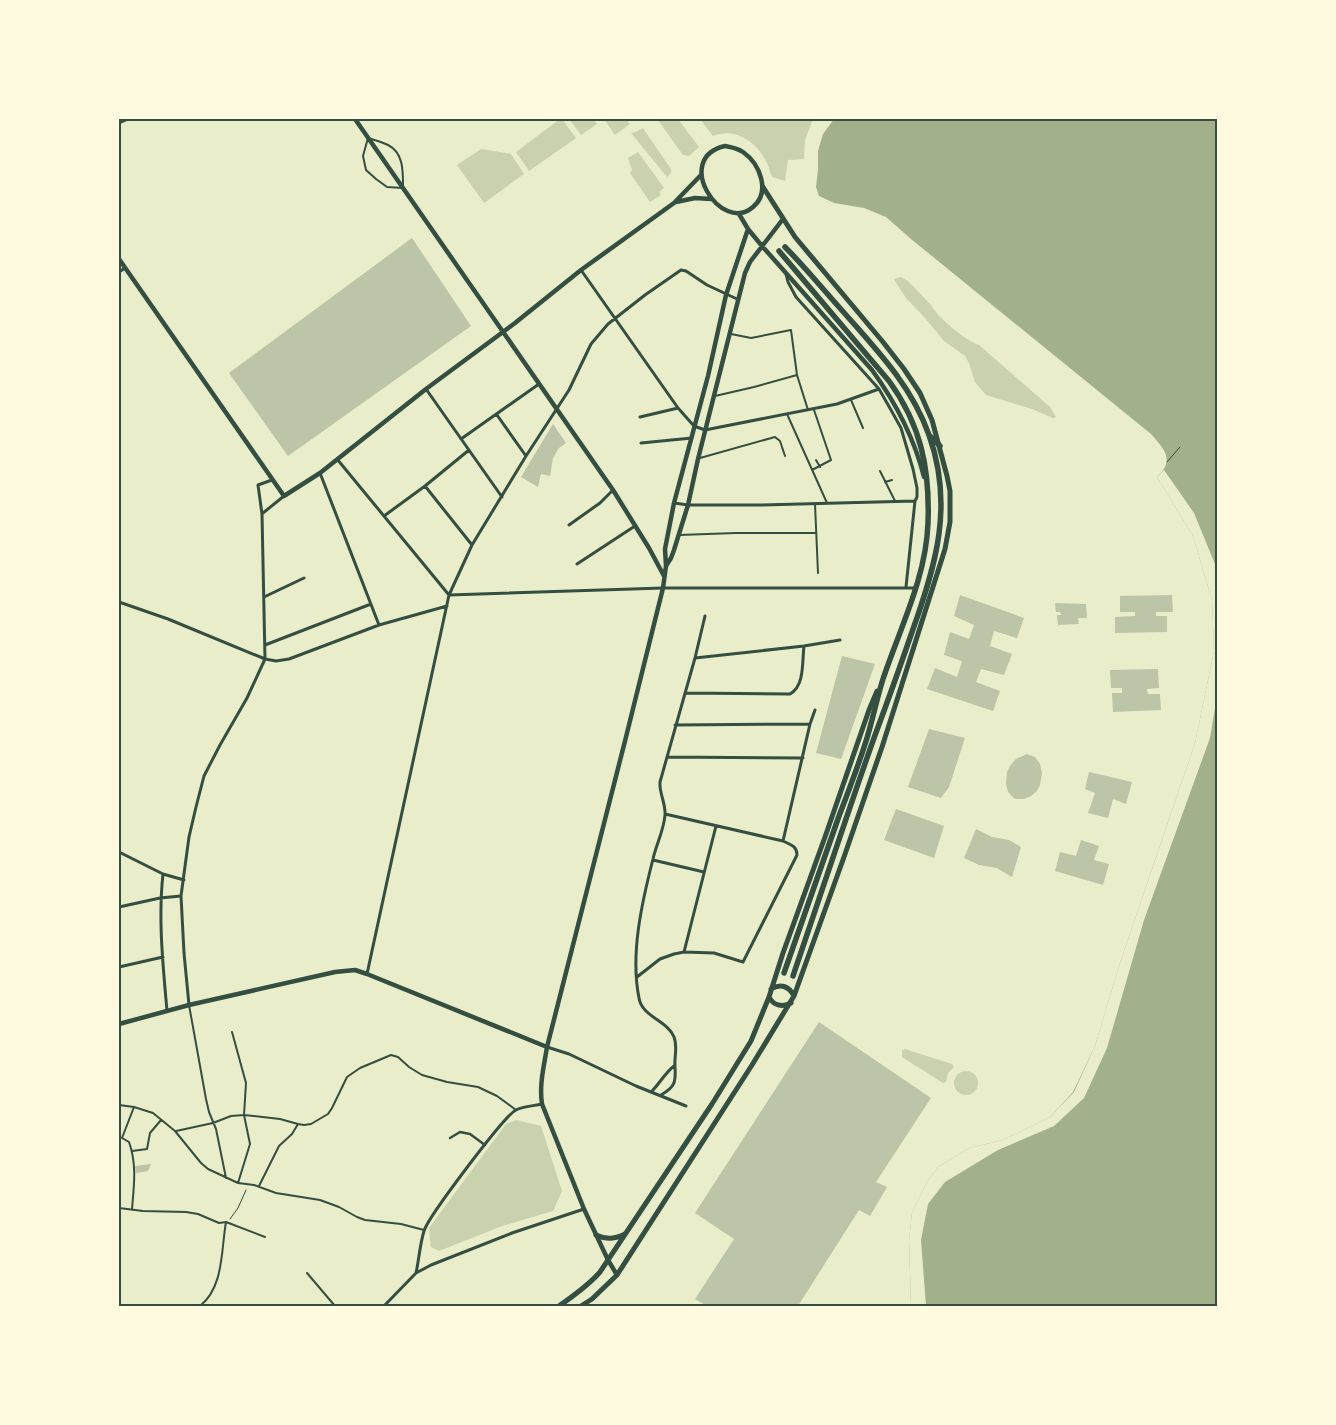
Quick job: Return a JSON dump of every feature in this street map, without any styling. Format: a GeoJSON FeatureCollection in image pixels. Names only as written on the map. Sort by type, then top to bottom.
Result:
{"type":"FeatureCollection","features":[{"type":"Feature","properties":{"kind":"highway"},"geometry":{"type":"LineString","coordinates":[[785,247],[899,376],[916,405],[930,435],[940,476],[941,497],[937,547],[929,585],[793,976]]}},
{"type":"Feature","properties":{"kind":"highway"},"geometry":{"type":"LineString","coordinates":[[779,251],[898,394],[913,422],[923,452],[928,484],[926,544],[916,588],[883,679],[867,738],[784,973]]}},
{"type":"Feature","properties":{"kind":"highway"},"geometry":{"type":"LineString","coordinates":[[930,435],[940,446]]}},
{"type":"Feature","properties":{"kind":"main road"},"geometry":{"type":"LineString","coordinates":[[581,1306],[592,1299],[617,1275],[794,996],[882,747],[945,549],[950,522],[951,507],[948,476],[932,420],[920,393],[883,342],[795,237],[763,186]]}},
{"type":"Feature","properties":{"kind":"main road"},"geometry":{"type":"LineString","coordinates":[[558,1306],[594,1279],[744,1054],[769,996],[868,710],[883,679]]}},
{"type":"Feature","properties":{"kind":"main road"},"geometry":{"type":"LineString","coordinates":[[771,989],[775,986],[784,986],[789,988],[794,996]]}},
{"type":"Feature","properties":{"kind":"main road"},"geometry":{"type":"LineString","coordinates":[[769,996],[778,1005],[790,1003]]}},
{"type":"Feature","properties":{"kind":"main road"},"geometry":{"type":"LineString","coordinates":[[596,1235],[610,1239],[617,1238],[626,1233]]}},
{"type":"Feature","properties":{"kind":"street"},"geometry":{"type":"LineString","coordinates":[[119,123],[128,119]]}},
{"type":"Feature","properties":{"kind":"street"},"geometry":{"type":"LineString","coordinates":[[355,119],[613,490],[649,548],[664,577]]}},
{"type":"Feature","properties":{"kind":"street"},"geometry":{"type":"LineString","coordinates":[[725,146],[735,148],[744,153],[757,168],[762,178],[763,186],[760,200],[754,207],[739,214],[726,210],[711,199],[704,185],[702,175],[703,162],[708,154],[716,148],[725,146]]}},
{"type":"Feature","properties":{"kind":"street"},"geometry":{"type":"LineString","coordinates":[[262,514],[284,496],[320,472],[582,270],[674,203],[702,175]]}},
{"type":"Feature","properties":{"kind":"street"},"geometry":{"type":"LineString","coordinates":[[674,203],[695,198],[711,199]]}},
{"type":"Feature","properties":{"kind":"street"},"geometry":{"type":"LineString","coordinates":[[739,214],[762,246],[872,370],[886,389],[898,409],[918,453],[928,500]]}},
{"type":"Feature","properties":{"kind":"street"},"geometry":{"type":"LineString","coordinates":[[666,566],[671,558],[688,505],[713,396],[747,266],[783,219]]}},
{"type":"Feature","properties":{"kind":"street"},"geometry":{"type":"LineString","coordinates":[[617,1275],[584,1209],[542,1104],[541,1091],[546,1047],[663,588],[666,566],[665,549],[674,503],[712,359],[726,295],[748,229]]}},
{"type":"Feature","properties":{"kind":"street"},"geometry":{"type":"LineString","coordinates":[[119,259],[284,496]]}},
{"type":"Feature","properties":{"kind":"street"},"geometry":{"type":"LineString","coordinates":[[119,272],[125,268]]}},
{"type":"Feature","properties":{"kind":"street"},"geometry":{"type":"LineString","coordinates":[[582,270],[678,408],[694,426],[706,430],[814,409],[851,400],[879,389]]}},
{"type":"Feature","properties":{"kind":"street"},"geometry":{"type":"LineString","coordinates":[[367,974],[446,606],[449,595],[472,545],[569,390],[591,344],[603,329],[645,295],[681,270],[686,271],[706,285],[737,299]]}},
{"type":"Feature","properties":{"kind":"street"},"geometry":{"type":"LineString","coordinates":[[786,273],[796,298],[879,389],[901,428],[917,488],[906,587]]}},
{"type":"Feature","properties":{"kind":"street"},"geometry":{"type":"LineString","coordinates":[[461,439],[539,383]]}},
{"type":"Feature","properties":{"kind":"street"},"geometry":{"type":"LineString","coordinates":[[426,389],[502,497]]}},
{"type":"Feature","properties":{"kind":"street"},"geometry":{"type":"LineString","coordinates":[[640,417],[678,408]]}},
{"type":"Feature","properties":{"kind":"street"},"geometry":{"type":"LineString","coordinates":[[497,415],[526,456]]}},
{"type":"Feature","properties":{"kind":"street"},"geometry":{"type":"LineString","coordinates":[[641,443],[692,438]]}},
{"type":"Feature","properties":{"kind":"street"},"geometry":{"type":"LineString","coordinates":[[384,516],[426,486],[469,450]]}},
{"type":"Feature","properties":{"kind":"street"},"geometry":{"type":"LineString","coordinates":[[337,459],[449,595]]}},
{"type":"Feature","properties":{"kind":"street"},"geometry":{"type":"LineString","coordinates":[[320,472],[379,625]]}},
{"type":"Feature","properties":{"kind":"street"},"geometry":{"type":"LineString","coordinates":[[189,1006],[181,896],[189,837],[204,776],[247,698],[265,660],[262,514],[258,485],[273,479]]}},
{"type":"Feature","properties":{"kind":"street"},"geometry":{"type":"LineString","coordinates":[[426,486],[472,545]]}},
{"type":"Feature","properties":{"kind":"street"},"geometry":{"type":"LineString","coordinates":[[568,525],[600,504],[613,490]]}},
{"type":"Feature","properties":{"kind":"street"},"geometry":{"type":"LineString","coordinates":[[674,503],[688,505],[815,504],[915,501]]}},
{"type":"Feature","properties":{"kind":"street"},"geometry":{"type":"LineString","coordinates":[[577,564],[635,526]]}},
{"type":"Feature","properties":{"kind":"street"},"geometry":{"type":"LineString","coordinates":[[264,597],[304,578]]}},
{"type":"Feature","properties":{"kind":"street"},"geometry":{"type":"LineString","coordinates":[[449,595],[663,588],[916,588]]}},
{"type":"Feature","properties":{"kind":"street"},"geometry":{"type":"LineString","coordinates":[[119,602],[168,619],[265,660],[276,661],[288,659],[379,625],[446,606]]}},
{"type":"Feature","properties":{"kind":"street"},"geometry":{"type":"LineString","coordinates":[[265,645],[371,604]]}},
{"type":"Feature","properties":{"kind":"street"},"geometry":{"type":"LineString","coordinates":[[661,1095],[674,1084],[676,1076],[674,1066],[676,1048],[674,1037],[669,1029],[641,1006],[637,978],[637,937],[665,814],[660,782],[705,616]]}},
{"type":"Feature","properties":{"kind":"street"},"geometry":{"type":"LineString","coordinates":[[695,658],[804,646],[840,640]]}},
{"type":"Feature","properties":{"kind":"street"},"geometry":{"type":"LineString","coordinates":[[685,693],[790,694],[799,685],[804,646]]}},
{"type":"Feature","properties":{"kind":"street"},"geometry":{"type":"LineString","coordinates":[[783,841],[810,724],[815,710]]}},
{"type":"Feature","properties":{"kind":"street"},"geometry":{"type":"LineString","coordinates":[[675,725],[810,724]]}},
{"type":"Feature","properties":{"kind":"street"},"geometry":{"type":"LineString","coordinates":[[666,756],[803,758]]}},
{"type":"Feature","properties":{"kind":"street"},"geometry":{"type":"LineString","coordinates":[[637,978],[660,959],[684,952],[714,953],[742,963],[745,961],[797,855],[795,846],[783,841],[665,814]]}},
{"type":"Feature","properties":{"kind":"street"},"geometry":{"type":"LineString","coordinates":[[684,952],[716,826]]}},
{"type":"Feature","properties":{"kind":"street"},"geometry":{"type":"LineString","coordinates":[[119,852],[163,874],[184,880]]}},
{"type":"Feature","properties":{"kind":"street"},"geometry":{"type":"LineString","coordinates":[[653,860],[704,872]]}},
{"type":"Feature","properties":{"kind":"street"},"geometry":{"type":"LineString","coordinates":[[163,874],[160,898],[167,1012]]}},
{"type":"Feature","properties":{"kind":"street"},"geometry":{"type":"LineString","coordinates":[[119,908],[160,898],[181,896]]}},
{"type":"Feature","properties":{"kind":"street"},"geometry":{"type":"LineString","coordinates":[[119,967],[163,958]]}},
{"type":"Feature","properties":{"kind":"street"},"geometry":{"type":"LineString","coordinates":[[119,1024],[334,972],[355,970],[546,1047],[569,1054],[636,1086],[686,1106]]}},
{"type":"Feature","properties":{"kind":"street"},"geometry":{"type":"LineString","coordinates":[[652,1091],[660,1084],[667,1071],[674,1066]]}},
{"type":"Feature","properties":{"kind":"street"},"geometry":{"type":"LineString","coordinates":[[416,1272],[424,1230],[485,1145],[516,1110],[542,1104]]}},
{"type":"Feature","properties":{"kind":"street"},"geometry":{"type":"LineString","coordinates":[[450,1138],[460,1132],[470,1134],[485,1145]]}},
{"type":"Feature","properties":{"kind":"street"},"geometry":{"type":"LineString","coordinates":[[384,1306],[416,1272],[512,1233],[584,1209]]}},
{"type":"Feature","properties":{"kind":"lane"},"geometry":{"type":"LineString","coordinates":[[368,138],[388,145],[396,152],[401,161],[402,188],[387,187],[366,170],[363,156],[368,138]]}},
{"type":"Feature","properties":{"kind":"lane"},"geometry":{"type":"LineString","coordinates":[[729,333],[751,338],[791,330],[797,374],[808,410]]}},
{"type":"Feature","properties":{"kind":"lane"},"geometry":{"type":"LineString","coordinates":[[713,396],[729,394],[797,374]]}},
{"type":"Feature","properties":{"kind":"lane"},"geometry":{"type":"LineString","coordinates":[[851,400],[863,428]]}},
{"type":"Feature","properties":{"kind":"lane"},"geometry":{"type":"LineString","coordinates":[[812,470],[831,460],[814,409]]}},
{"type":"Feature","properties":{"kind":"lane"},"geometry":{"type":"LineString","coordinates":[[787,414],[827,503]]}},
{"type":"Feature","properties":{"kind":"lane"},"geometry":{"type":"LineString","coordinates":[[698,458],[775,438],[780,442],[785,456]]}},
{"type":"Feature","properties":{"kind":"lane"},"geometry":{"type":"LineString","coordinates":[[816,460],[820,466]]}},
{"type":"Feature","properties":{"kind":"lane"},"geometry":{"type":"LineString","coordinates":[[880,471],[895,501]]}},
{"type":"Feature","properties":{"kind":"lane"},"geometry":{"type":"LineString","coordinates":[[885,482],[892,480]]}},
{"type":"Feature","properties":{"kind":"lane"},"geometry":{"type":"LineString","coordinates":[[815,504],[818,573]]}},
{"type":"Feature","properties":{"kind":"lane"},"geometry":{"type":"LineString","coordinates":[[679,535],[816,533]]}},
{"type":"Feature","properties":{"kind":"lane"},"geometry":{"type":"LineString","coordinates":[[189,1006],[206,1099],[219,1140],[226,1178]]}},
{"type":"Feature","properties":{"kind":"lane"},"geometry":{"type":"LineString","coordinates":[[232,1032],[246,1083],[244,1115],[250,1148],[238,1183]]}},
{"type":"Feature","properties":{"kind":"lane"},"geometry":{"type":"LineString","coordinates":[[175,1131],[213,1123],[231,1116],[244,1115],[280,1119],[304,1125],[311,1124],[328,1114],[347,1077],[360,1068],[391,1055],[398,1057],[422,1075],[447,1082],[478,1087],[497,1096],[516,1110]]}},
{"type":"Feature","properties":{"kind":"lane"},"geometry":{"type":"LineString","coordinates":[[119,1105],[153,1112],[175,1131],[201,1163],[238,1183],[259,1186],[276,1193],[320,1200],[365,1220],[401,1224],[424,1230]]}},
{"type":"Feature","properties":{"kind":"lane"},"geometry":{"type":"LineString","coordinates":[[132,1209],[135,1175],[132,1151],[129,1142],[122,1137],[134,1107]]}},
{"type":"Feature","properties":{"kind":"lane"},"geometry":{"type":"LineString","coordinates":[[132,1151],[147,1149],[150,1133],[161,1120]]}},
{"type":"Feature","properties":{"kind":"lane"},"geometry":{"type":"LineString","coordinates":[[259,1186],[278,1146],[292,1134],[298,1124]]}},
{"type":"Feature","properties":{"kind":"lane"},"geometry":{"type":"LineString","coordinates":[[119,1208],[198,1214],[220,1222],[226,1222],[265,1238]]}},
{"type":"Feature","properties":{"kind":"lane"},"geometry":{"type":"LineString","coordinates":[[200,1306],[209,1298],[217,1281],[226,1222]]}},
{"type":"Feature","properties":{"kind":"lane"},"geometry":{"type":"LineString","coordinates":[[308,1273],[335,1306]]}},
{"type":"Feature","properties":{"kind":"path"},"geometry":{"type":"LineString","coordinates":[[1167,462],[1180,447]]}},
{"type":"Feature","properties":{"kind":"path"},"geometry":{"type":"LineString","coordinates":[[226,1222],[238,1208],[247,1184]]}},
{"type":"Feature","properties":{"kind":"shaded area"},"geometry":{"type":"Polygon","coordinates":[[[562,119],[576,138],[529,171],[516,152],[562,119]]]}},
{"type":"Feature","properties":{"kind":"shaded area"},"geometry":{"type":"Polygon","coordinates":[[[569,119],[593,119],[597,124],[581,135],[569,119]]]}},
{"type":"Feature","properties":{"kind":"shaded area"},"geometry":{"type":"Polygon","coordinates":[[[604,119],[626,119],[630,124],[615,135],[604,119]]]}},
{"type":"Feature","properties":{"kind":"shaded area"},"geometry":{"type":"Polygon","coordinates":[[[657,119],[678,119],[699,147],[689,156],[683,155],[657,119]]]}},
{"type":"Feature","properties":{"kind":"shaded area"},"geometry":{"type":"Polygon","coordinates":[[[700,119],[813,119],[805,140],[804,159],[788,160],[785,181],[772,177],[763,155],[751,143],[744,138],[729,133],[713,136],[700,119]]]}},
{"type":"Feature","properties":{"kind":"shaded area"},"geometry":{"type":"Polygon","coordinates":[[[834,119],[1217,119],[1217,1306],[911,1306],[909,1241],[912,1213],[927,1182],[938,1167],[969,1148],[1003,1140],[1050,1117],[1073,1092],[1095,1046],[1120,963],[1195,743],[1214,651],[1212,600],[1193,536],[1157,477],[1166,465],[1167,460],[1164,450],[1151,434],[886,217],[864,208],[834,203],[819,196],[816,187],[818,151],[823,134],[834,119]]]}},
{"type":"Feature","properties":{"kind":"shaded area"},"geometry":{"type":"Polygon","coordinates":[[[643,128],[671,169],[671,173],[667,177],[631,133],[643,128]]]}},
{"type":"Feature","properties":{"kind":"shaded area"},"geometry":{"type":"Polygon","coordinates":[[[481,149],[511,154],[524,174],[484,203],[457,165],[481,149]]]}},
{"type":"Feature","properties":{"kind":"shaded area"},"geometry":{"type":"Polygon","coordinates":[[[638,152],[664,188],[659,192],[661,195],[650,202],[630,173],[632,170],[628,158],[638,152]]]}},
{"type":"Feature","properties":{"kind":"shaded area"},"geometry":{"type":"Polygon","coordinates":[[[901,277],[908,281],[945,322],[967,339],[979,345],[1050,407],[1056,417],[1053,418],[1032,409],[986,395],[975,382],[965,356],[944,341],[906,298],[894,279],[901,277]]]}},
{"type":"Feature","properties":{"kind":"shaded area"},"geometry":{"type":"Polygon","coordinates":[[[905,1049],[952,1064],[954,1067],[948,1073],[946,1082],[943,1083],[902,1057],[902,1051],[905,1049]]]}},
{"type":"Feature","properties":{"kind":"shaded area"},"geometry":{"type":"Polygon","coordinates":[[[966,1071],[974,1075],[978,1083],[974,1091],[966,1095],[958,1091],[954,1083],[958,1075],[966,1071]]]}},
{"type":"Feature","properties":{"kind":"shaded area"},"geometry":{"type":"Polygon","coordinates":[[[516,1120],[541,1126],[562,1191],[553,1211],[502,1226],[439,1251],[431,1247],[429,1228],[506,1124],[516,1120]]]}},
{"type":"Feature","properties":{"kind":"pier"},"geometry":{"type":"Polygon","coordinates":[[[1164,470],[1194,513],[1217,569],[1217,696],[1210,738],[1144,920],[1107,1048],[1084,1098],[1054,1126],[998,1150],[945,1182],[928,1204],[921,1240],[926,1306],[911,1306],[909,1241],[912,1213],[927,1182],[938,1167],[969,1148],[1003,1140],[1050,1117],[1074,1092],[1095,1046],[1120,963],[1195,743],[1214,651],[1212,600],[1193,536],[1157,477],[1164,470]]]}},
{"type":"Feature","properties":{"kind":"building"},"geometry":{"type":"Polygon","coordinates":[[[412,238],[471,326],[288,456],[229,373],[412,238]]]}},
{"type":"Feature","properties":{"kind":"building"},"geometry":{"type":"Polygon","coordinates":[[[553,424],[566,443],[559,448],[553,458],[550,476],[541,474],[538,487],[521,477],[553,424]]]}},
{"type":"Feature","properties":{"kind":"building"},"geometry":{"type":"Polygon","coordinates":[[[960,595],[1024,618],[1017,638],[994,631],[990,646],[1012,654],[1004,675],[981,669],[976,682],[1000,691],[993,711],[927,689],[935,668],[957,677],[962,661],[944,655],[950,632],[969,639],[974,625],[954,616],[960,595]]]}},
{"type":"Feature","properties":{"kind":"building"},"geometry":{"type":"Polygon","coordinates":[[[1172,595],[1173,612],[1156,612],[1156,616],[1167,616],[1167,632],[1115,633],[1115,617],[1135,616],[1135,612],[1120,612],[1120,596],[1172,595]]]}},
{"type":"Feature","properties":{"kind":"building"},"geometry":{"type":"Polygon","coordinates":[[[1055,603],[1086,604],[1087,618],[1078,618],[1079,624],[1058,625],[1057,615],[1061,615],[1060,612],[1056,612],[1055,603]]]}},
{"type":"Feature","properties":{"kind":"building"},"geometry":{"type":"Polygon","coordinates":[[[842,656],[875,664],[841,759],[816,753],[842,656]]]}},
{"type":"Feature","properties":{"kind":"building"},"geometry":{"type":"Polygon","coordinates":[[[1158,669],[1159,688],[1147,689],[1148,694],[1160,694],[1161,710],[1113,712],[1112,693],[1122,693],[1122,688],[1111,688],[1110,670],[1158,669]]]}},
{"type":"Feature","properties":{"kind":"building"},"geometry":{"type":"Polygon","coordinates":[[[929,729],[965,738],[949,787],[941,798],[908,787],[929,729]]]}},
{"type":"Feature","properties":{"kind":"building"},"geometry":{"type":"Polygon","coordinates":[[[1027,754],[1035,757],[1040,764],[1042,773],[1040,785],[1031,796],[1024,799],[1015,799],[1008,792],[1006,784],[1007,772],[1016,759],[1027,754]]]}},
{"type":"Feature","properties":{"kind":"building"},"geometry":{"type":"Polygon","coordinates":[[[1089,772],[1132,782],[1126,804],[1113,799],[1108,818],[1088,813],[1095,793],[1085,789],[1089,772]]]}},
{"type":"Feature","properties":{"kind":"building"},"geometry":{"type":"Polygon","coordinates":[[[896,809],[944,826],[934,858],[884,840],[896,809]]]}},
{"type":"Feature","properties":{"kind":"building"},"geometry":{"type":"Polygon","coordinates":[[[976,829],[992,837],[1009,840],[1021,847],[1012,877],[997,868],[979,865],[964,858],[976,829]]]}},
{"type":"Feature","properties":{"kind":"building"},"geometry":{"type":"Polygon","coordinates":[[[1081,840],[1099,846],[1094,860],[1109,864],[1103,885],[1055,871],[1060,852],[1076,856],[1081,840]]]}},
{"type":"Feature","properties":{"kind":"building"},"geometry":{"type":"Polygon","coordinates":[[[819,1022],[931,1098],[876,1182],[887,1187],[870,1216],[859,1210],[798,1306],[707,1306],[695,1299],[734,1239],[695,1213],[819,1022]]]}},
{"type":"Feature","properties":{"kind":"building"},"geometry":{"type":"Polygon","coordinates":[[[151,1164],[148,1171],[136,1173],[135,1166],[151,1164]]]}}]}
